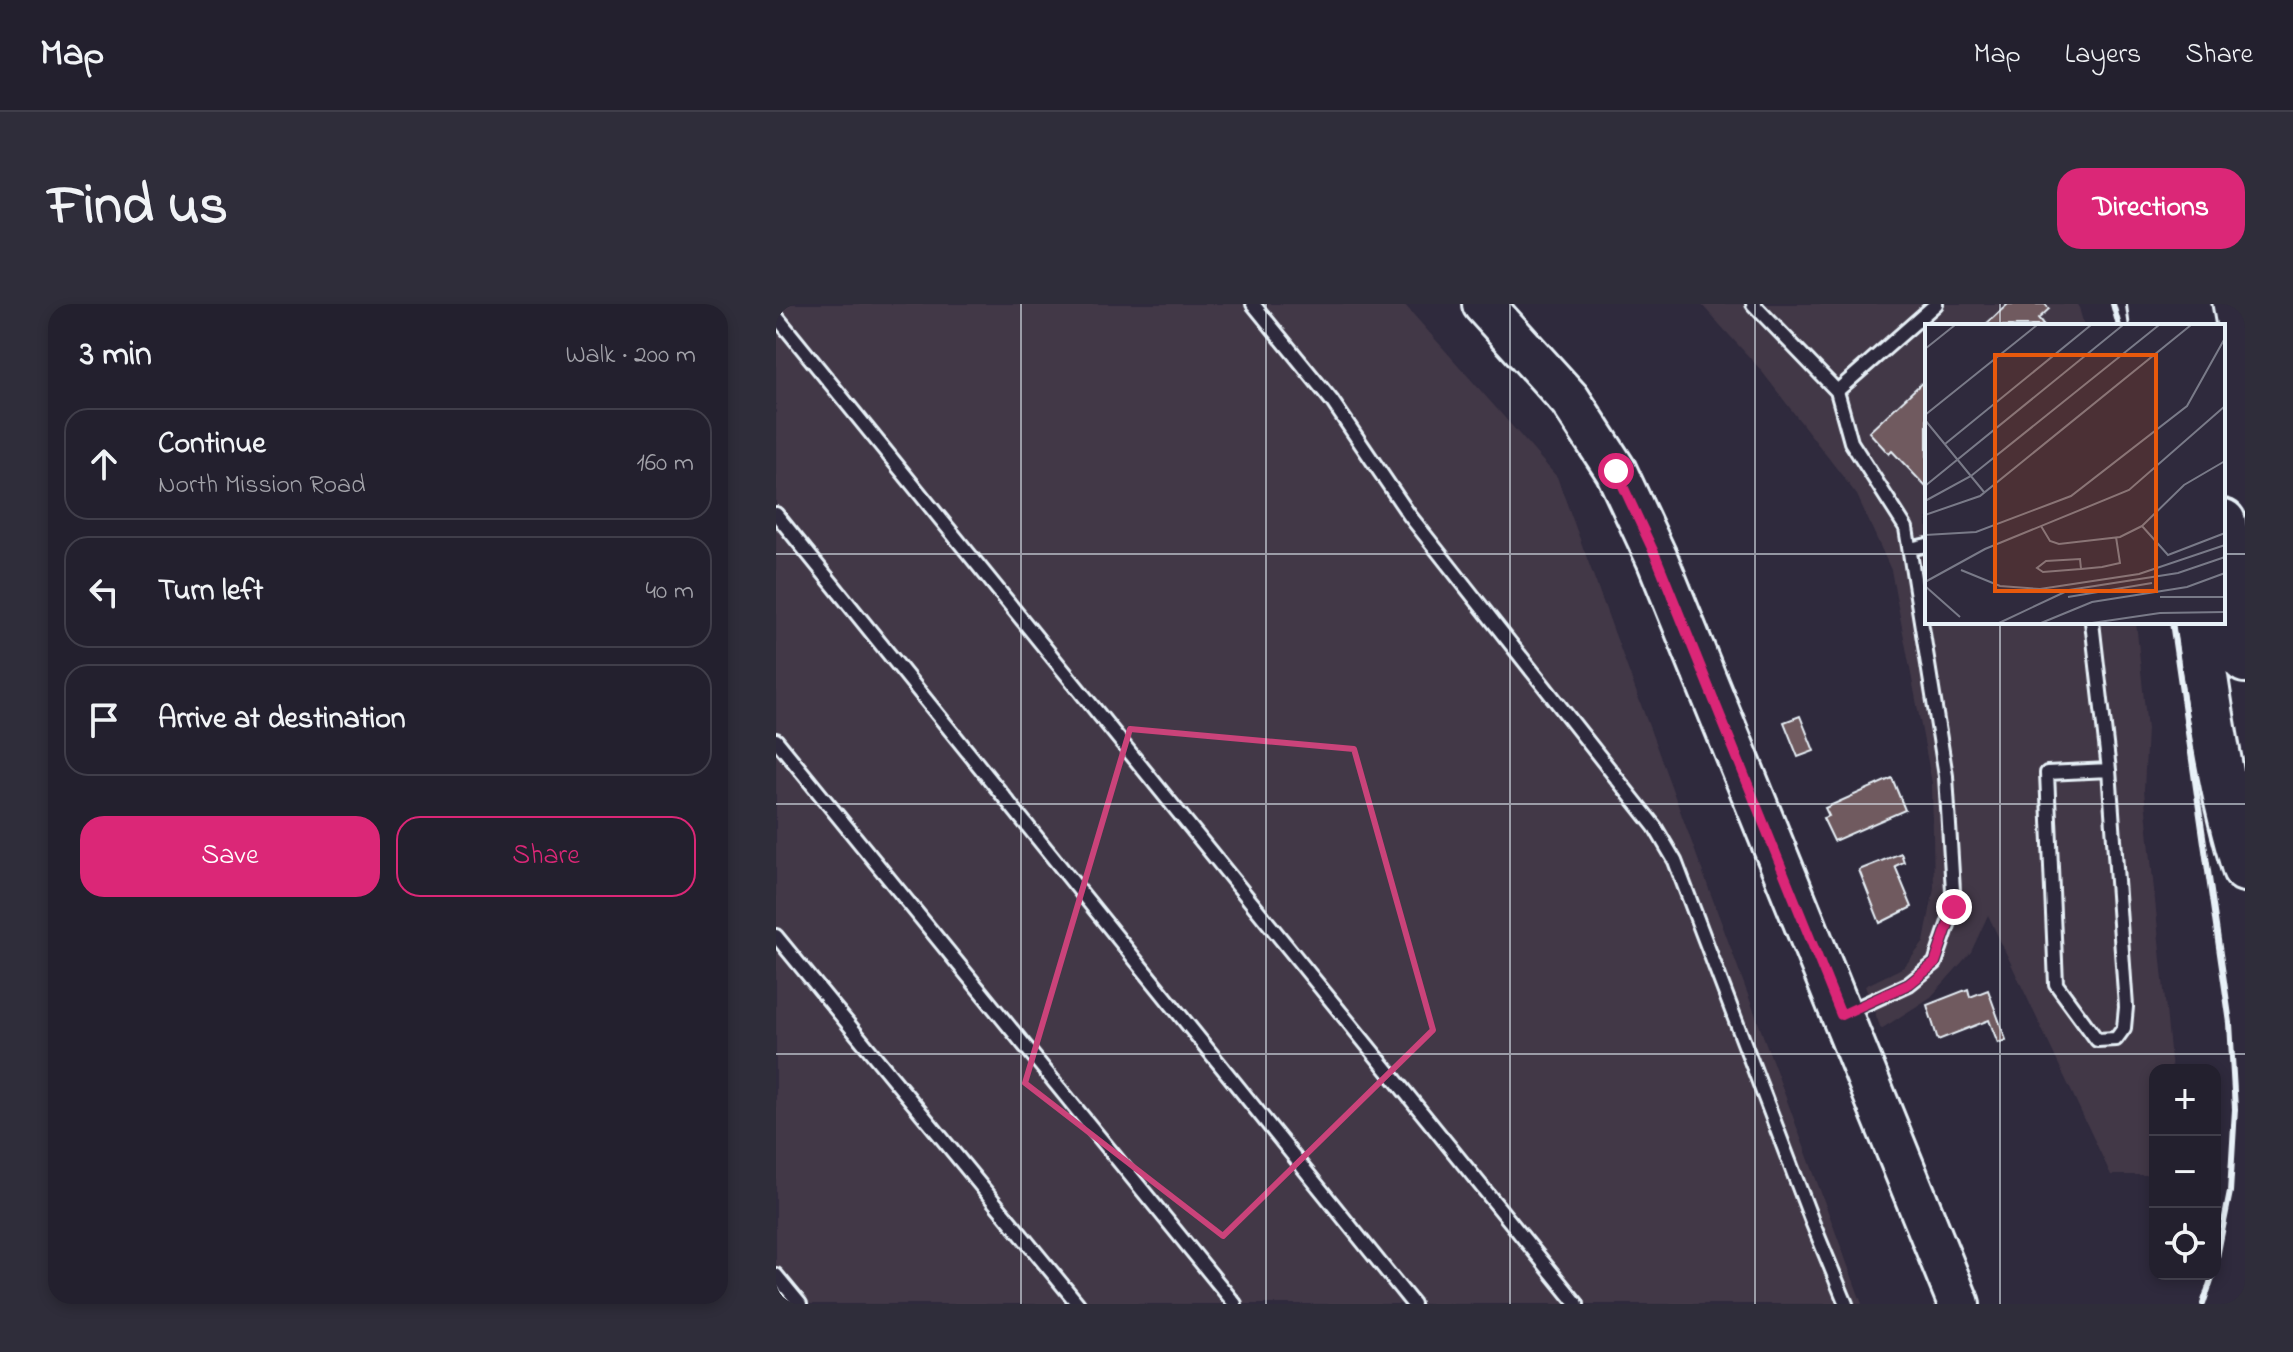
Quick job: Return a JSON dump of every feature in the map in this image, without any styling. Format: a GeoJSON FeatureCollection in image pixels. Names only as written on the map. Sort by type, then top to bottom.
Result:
{"type":"FeatureCollection","features":[{"type":"Feature","properties":{"kind":"highway"},"geometry":{"type":"LineString","coordinates":[[2150,304],[2153,324]]}},
{"type":"Feature","properties":{"kind":"highway"},"geometry":{"type":"LineString","coordinates":[[2188,304],[2192,324]]}},
{"type":"Feature","properties":{"kind":"highway"},"geometry":{"type":"LineString","coordinates":[[2225,535],[2245,660]]}},
{"type":"Feature","properties":{"kind":"highway"},"geometry":{"type":"LineString","coordinates":[[2197,624],[2213,735],[2245,869]]}},
{"type":"Feature","properties":{"kind":"main road"},"geometry":{"type":"LineString","coordinates":[[1483,304],[1570,400],[1616,471],[1657,559],[1959,1304]]}},
{"type":"Feature","properties":{"kind":"lane"},"geometry":{"type":"LineString","coordinates":[[1253,304],[1332,401],[1410,516],[1655,827],[1675,861],[1846,1304]]}},
{"type":"Feature","properties":{"kind":"lane"},"geometry":{"type":"LineString","coordinates":[[1753,304],[1837,391],[1851,442],[1906,528],[1946,776],[1954,907],[1935,963],[1909,984],[1841,1015]]}},
{"type":"Feature","properties":{"kind":"lane"},"geometry":{"type":"LineString","coordinates":[[1837,391],[1936,304]]}},
{"type":"Feature","properties":{"kind":"lane"},"geometry":{"type":"LineString","coordinates":[[776,316],[1577,1304]]}},
{"type":"Feature","properties":{"kind":"lane"},"geometry":{"type":"LineString","coordinates":[[776,514],[1413,1304]]}},
{"type":"Feature","properties":{"kind":"lane"},"geometry":{"type":"LineString","coordinates":[[1910,549],[1925,545]]}},
{"type":"Feature","properties":{"kind":"lane"},"geometry":{"type":"LineString","coordinates":[[2092,624],[2109,770],[2126,1007],[2124,1028],[2116,1039],[2097,1040],[2056,984],[2047,773],[2109,770]]}},
{"type":"Feature","properties":{"kind":"lane"},"geometry":{"type":"LineString","coordinates":[[776,740],[1235,1304]]}},
{"type":"Feature","properties":{"kind":"lane"},"geometry":{"type":"LineString","coordinates":[[776,936],[1078,1304]]}},
{"type":"Feature","properties":{"kind":"lane"},"geometry":{"type":"LineString","coordinates":[[776,1275],[800,1304]]}},
{"type":"Feature","properties":{"kind":"highlighted area"},"geometry":{"type":"Polygon","coordinates":[[[1130,729],[1354,749],[1433,1030],[1223,1236],[1025,1083],[1130,729]]]}},
{"type":"Feature","properties":{"kind":"shaded area"},"geometry":{"type":"Polygon","coordinates":[[[776,304],[1404,304],[1557,477],[1862,1304],[776,1304],[776,304]]]}},
{"type":"Feature","properties":{"kind":"shaded area"},"geometry":{"type":"Polygon","coordinates":[[[1701,304],[2078,304],[2083,324],[1925,324],[1925,624],[2136,624],[2147,729],[2144,790],[2171,1064],[2149,1064],[2149,1175],[2111,1175],[1988,915],[1971,952],[1931,997],[1881,1029],[1865,986],[1904,967],[1924,942],[1934,888],[1932,783],[1891,570],[1857,495],[1760,369],[1701,304]]]}},
{"type":"Feature","properties":{"kind":"building"},"geometry":{"type":"Polygon","coordinates":[[[2008,304],[2045,304],[2049,309],[2038,319],[2042,324],[1986,324],[2008,304]]]}},
{"type":"Feature","properties":{"kind":"building"},"geometry":{"type":"Polygon","coordinates":[[[1925,380],[1925,486],[1892,451],[1889,454],[1869,432],[1925,380]]]}},
{"type":"Feature","properties":{"kind":"building"},"geometry":{"type":"Polygon","coordinates":[[[1800,716],[1814,751],[1798,757],[1784,722],[1800,716]]]}},
{"type":"Feature","properties":{"kind":"building"},"geometry":{"type":"Polygon","coordinates":[[[1892,778],[1905,810],[1834,841],[1823,818],[1829,816],[1825,808],[1892,778]]]}},
{"type":"Feature","properties":{"kind":"building"},"geometry":{"type":"Polygon","coordinates":[[[1901,853],[1904,862],[1895,866],[1912,907],[1880,923],[1859,870],[1901,853]]]}},
{"type":"Feature","properties":{"kind":"building"},"geometry":{"type":"Polygon","coordinates":[[[1968,989],[1970,997],[1988,990],[2006,1040],[1998,1043],[1989,1020],[1938,1040],[1927,1005],[1968,989]]]}},
{"type":"Feature","properties":{"kind":"railway"},"geometry":{"type":"LineString","coordinates":[[2113,304],[2118,324]]}},
{"type":"Feature","properties":{"kind":"railway"},"geometry":{"type":"LineString","coordinates":[[2172,624],[2230,1023],[2235,1109],[2230,1192],[2221,1237]]}},
{"type":"Feature","properties":{"kind":"railway"},"geometry":{"type":"LineString","coordinates":[[2203,1304],[2211,1280]]}},
{"type":"Feature","properties":{"kind":"route"},"geometry":{"type":"LineString","coordinates":[[1616,471],[1657,559],[1841,1015],[1909,984],[1935,963],[1954,907]]}}]}
